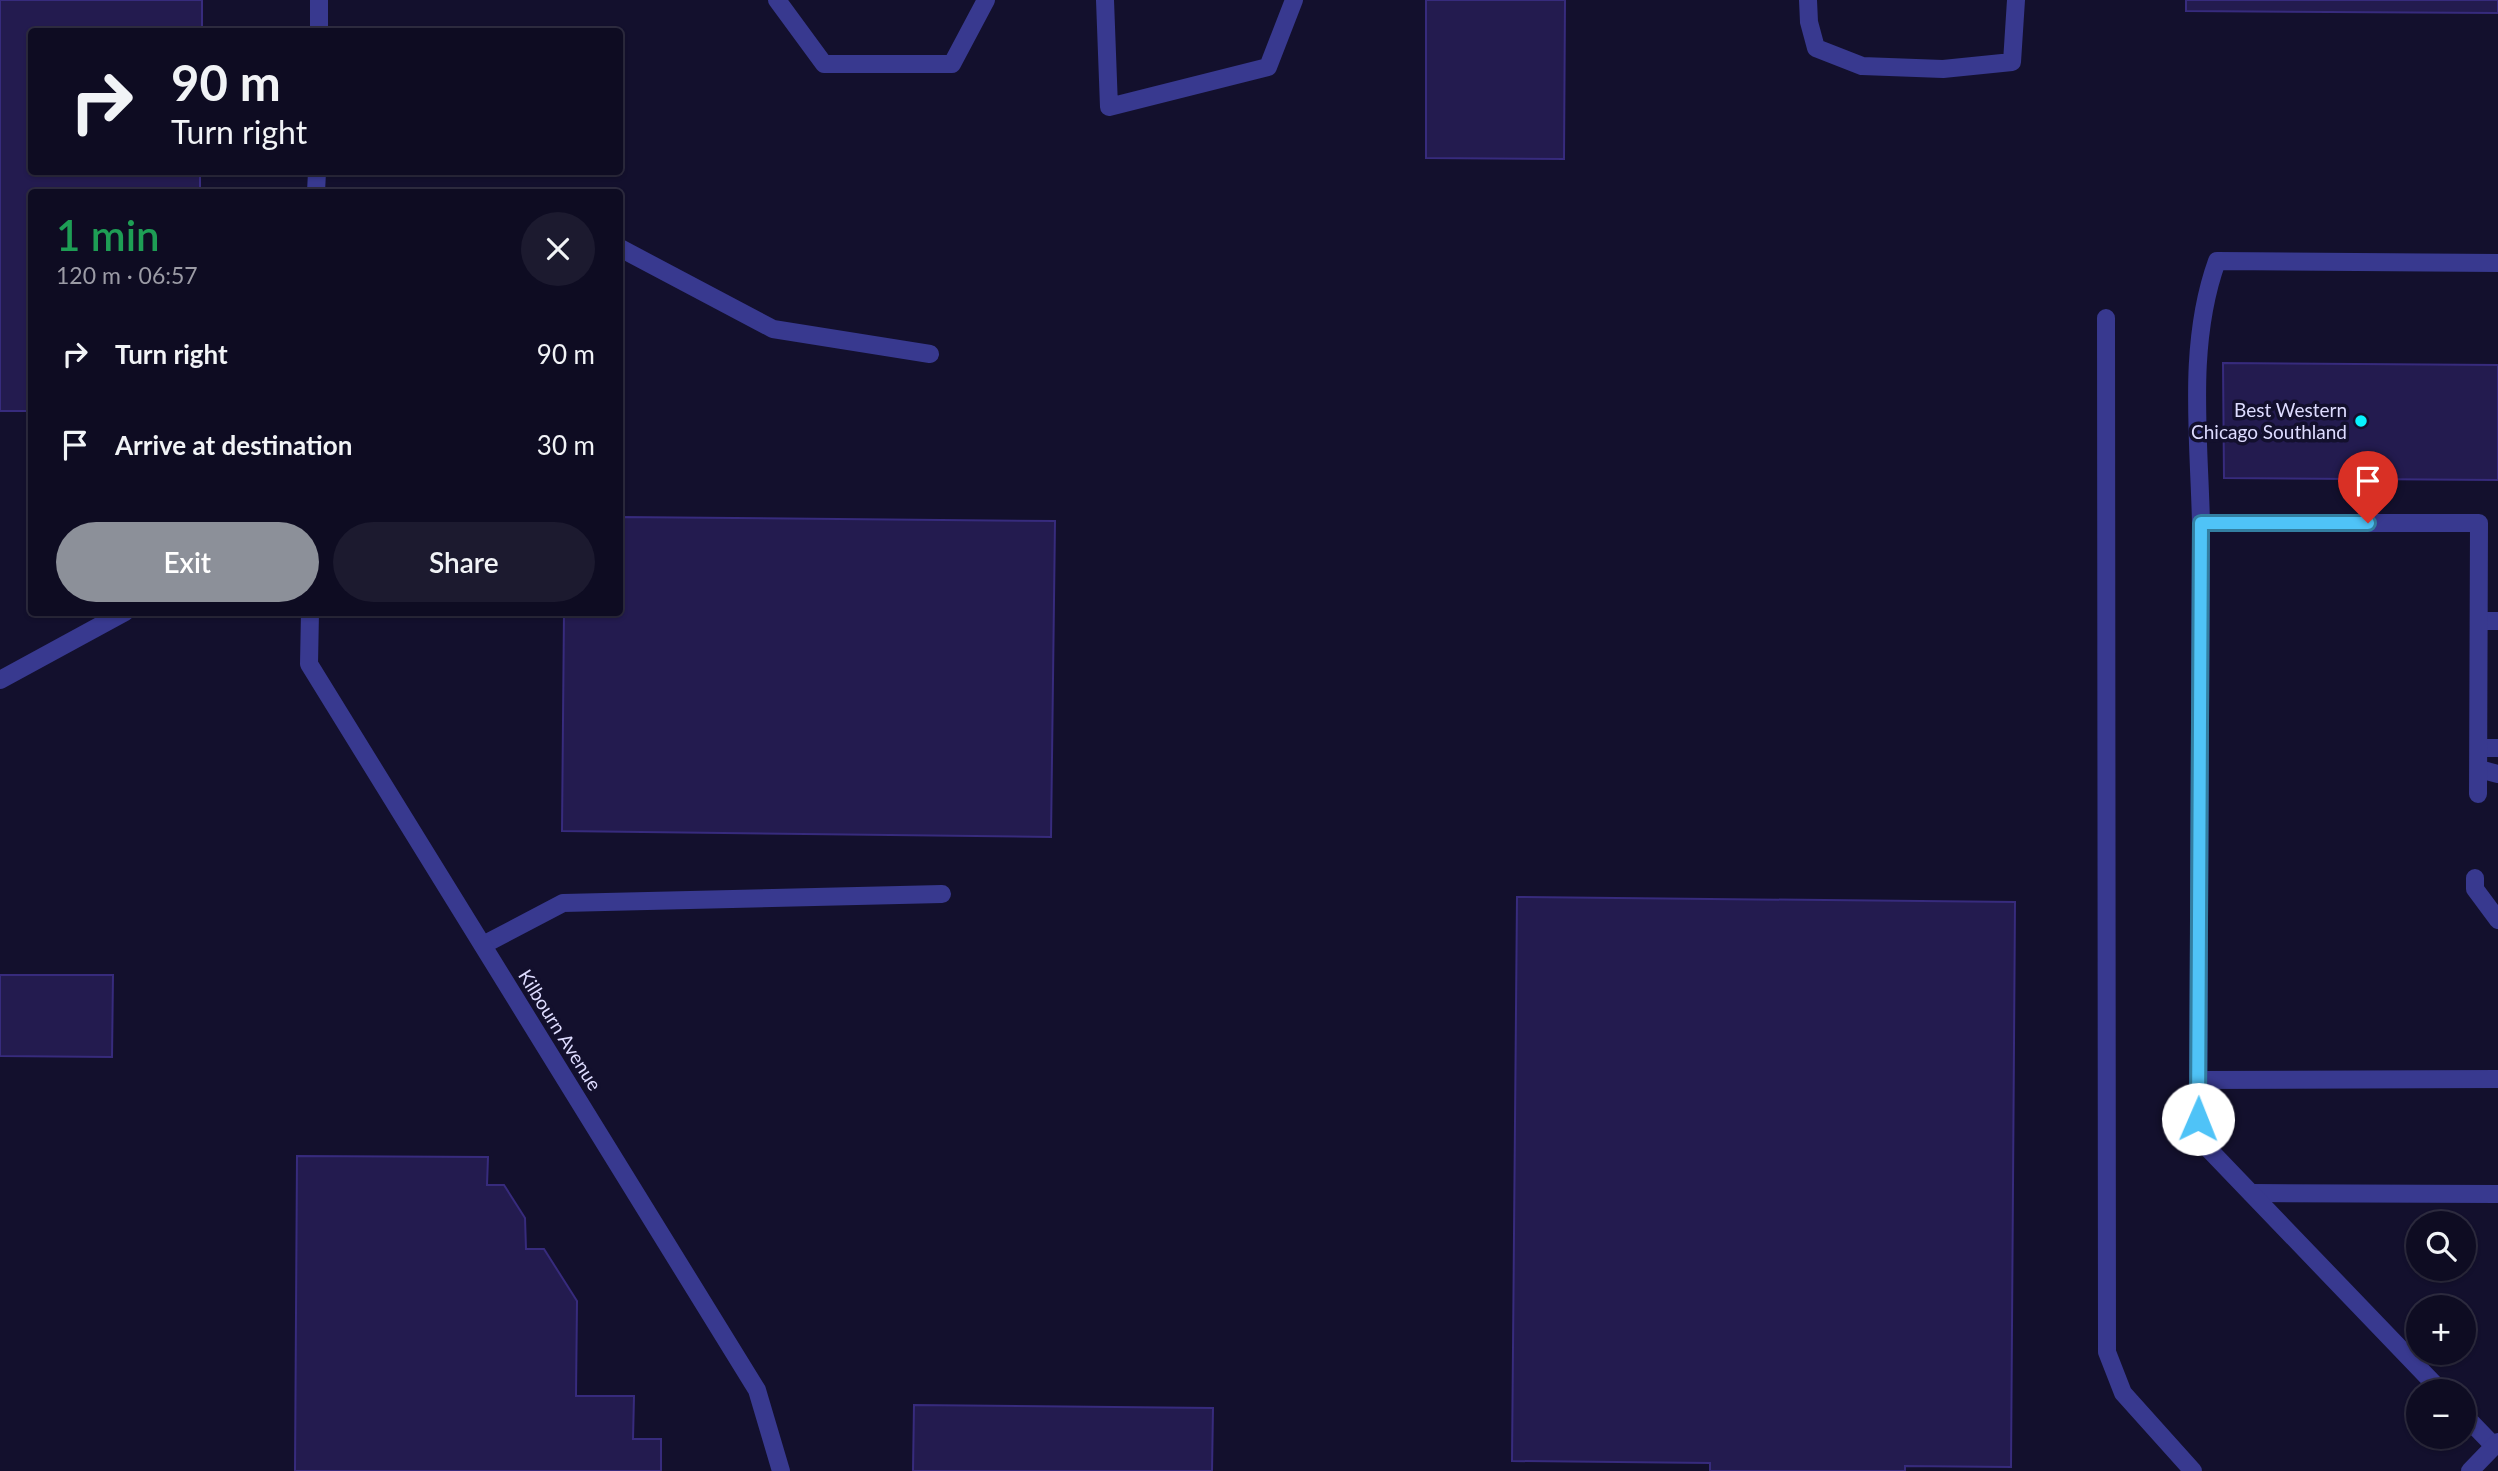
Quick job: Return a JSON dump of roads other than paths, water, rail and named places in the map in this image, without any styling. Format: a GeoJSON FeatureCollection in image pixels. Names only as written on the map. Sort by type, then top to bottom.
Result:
{"type":"FeatureCollection","features":[{"type":"Feature","properties":{"kind":"street"},"geometry":{"type":"LineString","coordinates":[[319,0],[319,28]]}},
{"type":"Feature","properties":{"kind":"street"},"geometry":{"type":"LineString","coordinates":[[777,0],[824,64],[952,64],[986,0]]}},
{"type":"Feature","properties":{"kind":"street"},"geometry":{"type":"LineString","coordinates":[[1105,0],[1108,107],[1268,67],[1294,0]]}},
{"type":"Feature","properties":{"kind":"street"},"geometry":{"type":"LineString","coordinates":[[1808,0],[1809,22],[1816,48],[1862,66],[1943,69],[2012,62],[2017,0]]}},
{"type":"Feature","properties":{"kind":"street"},"geometry":{"type":"LineString","coordinates":[[623,250],[773,329],[930,354]]}},
{"type":"Feature","properties":{"kind":"street"},"geometry":{"type":"LineString","coordinates":[[2429,1379],[2198,1138],[2201,523],[2197,351],[2207,288],[2217,261],[2498,263]]}},
{"type":"Feature","properties":{"kind":"street"},"geometry":{"type":"LineString","coordinates":[[2106,318],[2107,1352],[2123,1393],[2193,1471]]}},
{"type":"Feature","properties":{"kind":"street"},"geometry":{"type":"LineString","coordinates":[[2201,523],[2498,523]]}},
{"type":"Feature","properties":{"kind":"street"},"geometry":{"type":"LineString","coordinates":[[2478,794],[2479,523]]}},
{"type":"Feature","properties":{"kind":"street"},"geometry":{"type":"LineString","coordinates":[[0,680],[118,616]]}},
{"type":"Feature","properties":{"kind":"street","name":"Kilbourn Avenue"},"geometry":{"type":"LineString","coordinates":[[310,616],[309,664],[757,1390],[781,1471]]}},
{"type":"Feature","properties":{"kind":"street"},"geometry":{"type":"LineString","coordinates":[[2479,621],[2498,621]]}},
{"type":"Feature","properties":{"kind":"street"},"geometry":{"type":"LineString","coordinates":[[2480,748],[2498,748]]}},
{"type":"Feature","properties":{"kind":"street"},"geometry":{"type":"LineString","coordinates":[[2479,769],[2498,774]]}},
{"type":"Feature","properties":{"kind":"street"},"geometry":{"type":"LineString","coordinates":[[2475,878],[2475,889],[2498,920]]}},
{"type":"Feature","properties":{"kind":"street"},"geometry":{"type":"LineString","coordinates":[[482,945],[563,903],[942,894]]}},
{"type":"Feature","properties":{"kind":"street"},"geometry":{"type":"LineString","coordinates":[[2199,1080],[2498,1079]]}},
{"type":"Feature","properties":{"kind":"street"},"geometry":{"type":"LineString","coordinates":[[2251,1193],[2498,1194]]}},
{"type":"Feature","properties":{"kind":"street"},"geometry":{"type":"LineString","coordinates":[[2470,1471],[2496,1444],[2476,1426]]}},
{"type":"Feature","properties":{"kind":"place","name":"Best Western Chicago Southland"},"geometry":{"type":"Point","coordinates":[2361,421]}}]}
